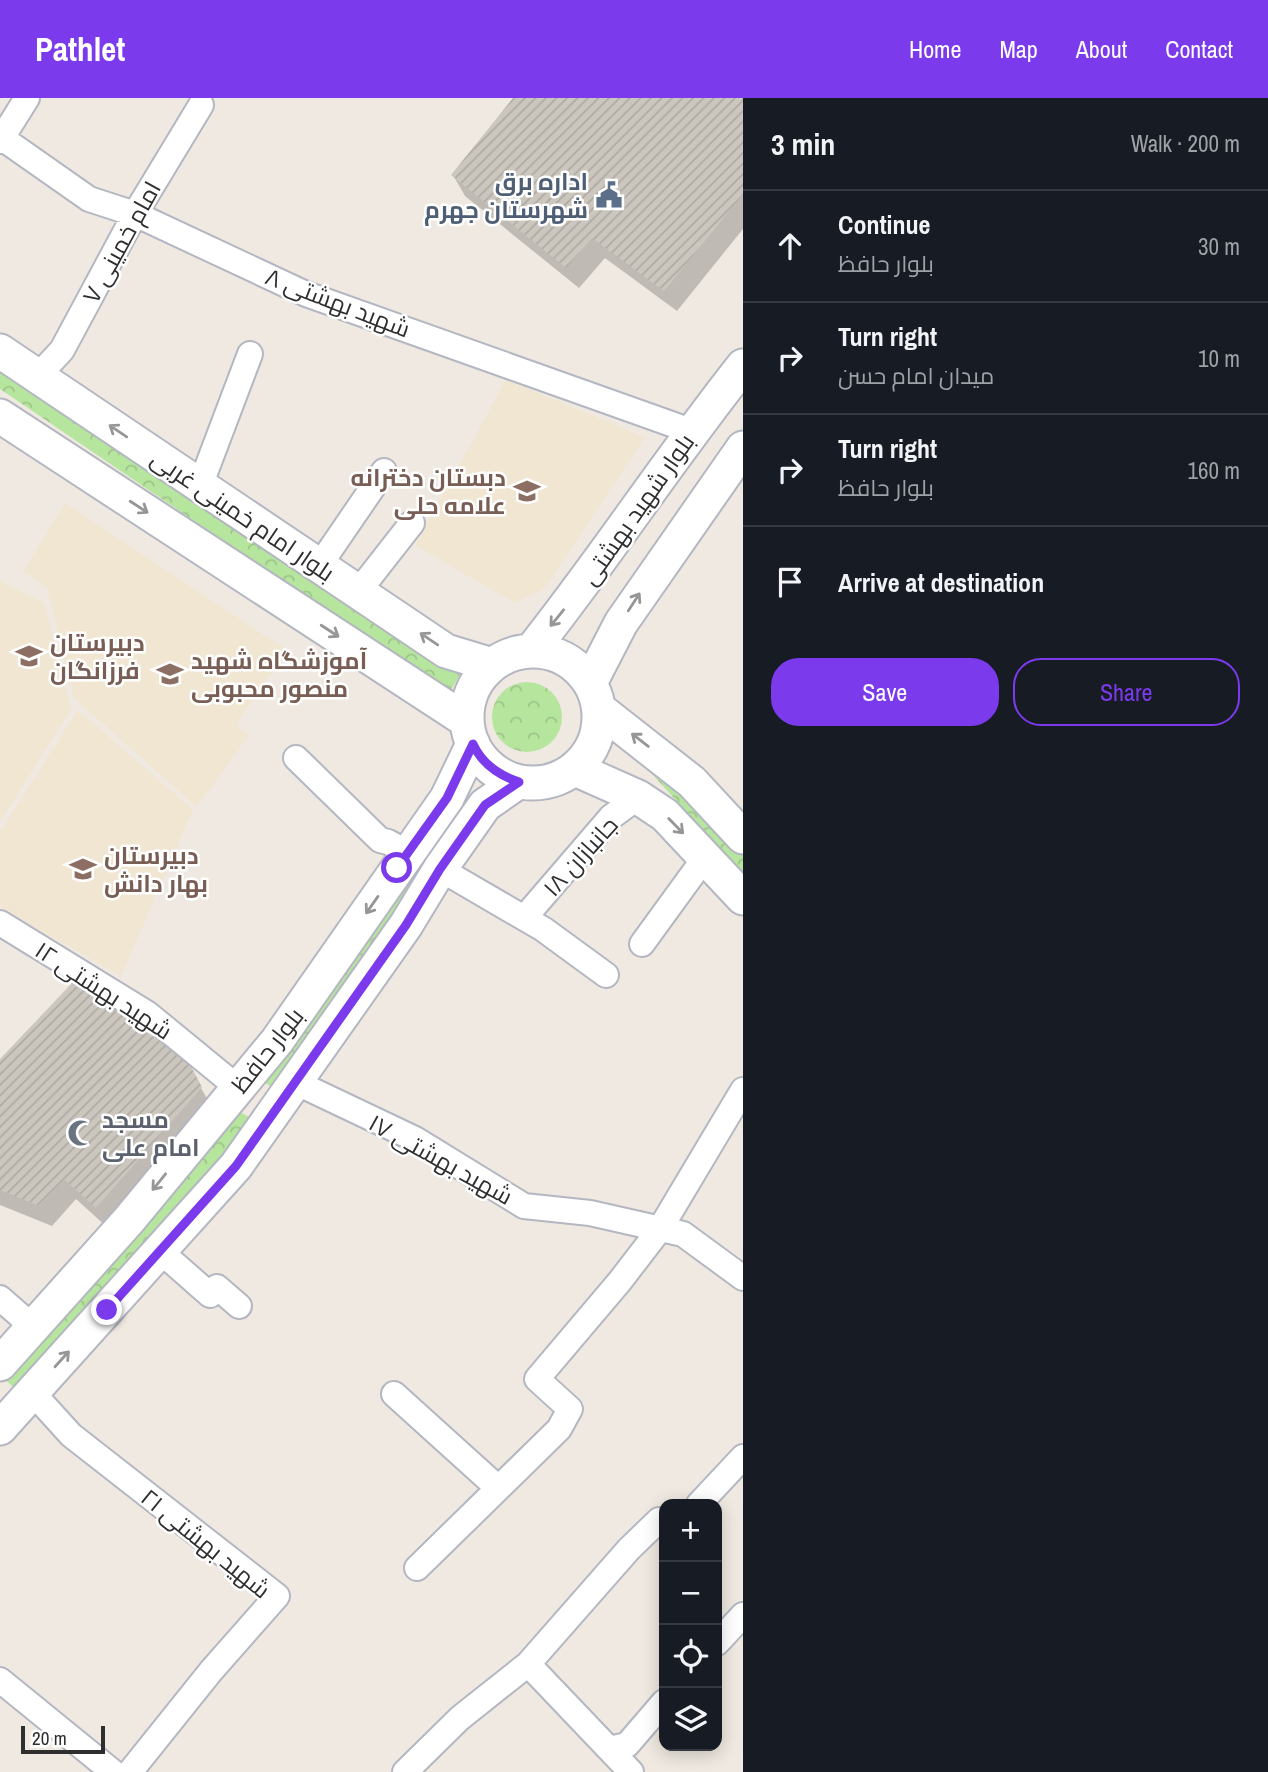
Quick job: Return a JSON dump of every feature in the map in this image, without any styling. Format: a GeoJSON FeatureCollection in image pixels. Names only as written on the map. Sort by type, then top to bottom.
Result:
{"type":"FeatureCollection","features":[{"type":"Feature","properties":{"kind":"main road","name":"بلوار امام خمینی غربی"},"geometry":{"type":"LineString","coordinates":[[0,351],[446,651],[492,665]]}},
{"type":"Feature","properties":{"kind":"main road","name":"بلوار شهید بهشتی"},"geometry":{"type":"LineString","coordinates":[[531,651],[586,582],[691,431],[743,366]]}},
{"type":"Feature","properties":{"kind":"main road","name":"بلوار امام خمینی غربی"},"geometry":{"type":"LineString","coordinates":[[0,416],[470,732]]}},
{"type":"Feature","properties":{"kind":"main road","name":"بلوار شهید بهشتی"},"geometry":{"type":"LineString","coordinates":[[594,696],[621,623],[743,448]]}},
{"type":"Feature","properties":{"kind":"main road"},"geometry":{"type":"LineString","coordinates":[[594,696],[599,730],[592,749],[575,769],[563,777],[544,783],[519,782],[504,777],[487,765],[470,732],[468,702],[477,681],[492,665],[512,654],[531,651],[558,656],[577,668],[594,696],[692,782],[743,837]]}},
{"type":"Feature","properties":{"kind":"main road","name":"بلوار حافظ"},"geometry":{"type":"LineString","coordinates":[[0,1364],[128,1220],[277,1041],[447,798],[470,732]]}},
{"type":"Feature","properties":{"kind":"main road"},"geometry":{"type":"LineString","coordinates":[[575,769],[638,797],[665,815],[743,898]]}},
{"type":"Feature","properties":{"kind":"main road","name":"بلوار حافظ"},"geometry":{"type":"LineString","coordinates":[[0,1427],[236,1166],[406,925],[440,869],[485,805],[519,782]]}},
{"type":"Feature","properties":{"kind":"street"},"geometry":{"type":"LineString","coordinates":[[1,139],[27,98]]}},
{"type":"Feature","properties":{"kind":"street","name":"امام خمینی ۷"},"geometry":{"type":"LineString","coordinates":[[37,377],[62,350],[135,214],[201,105]]}},
{"type":"Feature","properties":{"kind":"street","name":"شهید بهشتی ۸"},"geometry":{"type":"LineString","coordinates":[[1,139],[89,200],[135,214],[306,294],[691,431]]}},
{"type":"Feature","properties":{"kind":"street"},"geometry":{"type":"LineString","coordinates":[[200,486],[250,354]]}},
{"type":"Feature","properties":{"kind":"street"},"geometry":{"type":"LineString","coordinates":[[319,566],[384,471]]}},
{"type":"Feature","properties":{"kind":"street"},"geometry":{"type":"LineString","coordinates":[[358,592],[412,523]]}},
{"type":"Feature","properties":{"kind":"street"},"geometry":{"type":"LineString","coordinates":[[296,758],[380,840],[407,852]]}},
{"type":"Feature","properties":{"kind":"street","name":"جانبازان ۱۸"},"geometry":{"type":"LineString","coordinates":[[524,917],[611,817],[638,797]]}},
{"type":"Feature","properties":{"kind":"street"},"geometry":{"type":"LineString","coordinates":[[642,944],[706,856]]}},
{"type":"Feature","properties":{"kind":"street"},"geometry":{"type":"LineString","coordinates":[[440,869],[524,917],[606,975]]}},
{"type":"Feature","properties":{"kind":"street","name":"شهید بهشتی ۱۲"},"geometry":{"type":"LineString","coordinates":[[0,923],[148,1014],[237,1087]]}},
{"type":"Feature","properties":{"kind":"street","name":"شهید بهشتی ۱۷"},"geometry":{"type":"LineString","coordinates":[[295,1083],[415,1139],[524,1206],[590,1213],[683,1234],[743,1278]]}},
{"type":"Feature","properties":{"kind":"street"},"geometry":{"type":"LineString","coordinates":[[417,1568],[559,1429],[570,1409],[537,1379],[660,1229],[743,1090]]}},
{"type":"Feature","properties":{"kind":"street"},"geometry":{"type":"LineString","coordinates":[[160,1251],[210,1295],[217,1287],[240,1306]]}},
{"type":"Feature","properties":{"kind":"street"},"geometry":{"type":"LineString","coordinates":[[0,1298],[33,1327]]}},
{"type":"Feature","properties":{"kind":"street","name":"شهید بهشتی ۲۱"},"geometry":{"type":"LineString","coordinates":[[32,1392],[71,1435],[277,1596],[211,1671],[130,1772]]}},
{"type":"Feature","properties":{"kind":"street"},"geometry":{"type":"LineString","coordinates":[[394,1394],[498,1488]]}},
{"type":"Feature","properties":{"kind":"street"},"geometry":{"type":"LineString","coordinates":[[704,1499],[743,1457]]}},
{"type":"Feature","properties":{"kind":"street"},"geometry":{"type":"LineString","coordinates":[[405,1772],[460,1718],[528,1664],[629,1549],[659,1520]]}},
{"type":"Feature","properties":{"kind":"street"},"geometry":{"type":"LineString","coordinates":[[722,1638],[743,1615]]}},
{"type":"Feature","properties":{"kind":"street"},"geometry":{"type":"LineString","coordinates":[[528,1664],[631,1772]]}},
{"type":"Feature","properties":{"kind":"street"},"geometry":{"type":"LineString","coordinates":[[0,1680],[113,1772]]}},
{"type":"Feature","properties":{"kind":"street"},"geometry":{"type":"LineString","coordinates":[[609,1749],[627,1745],[659,1708]]}},
{"type":"Feature","properties":{"kind":"shaded area","name":"دبستان دخترانه علامه حلی"},"geometry":{"type":"Polygon","coordinates":[[[506,380],[645,437],[544,589],[515,603],[415,545],[506,380]]]}},
{"type":"Feature","properties":{"kind":"shaded area","name":"آموزشگاه شهید منصور محبوبی"},"geometry":{"type":"Polygon","coordinates":[[[65,503],[287,650],[236,725],[249,735],[197,807],[74,698],[47,587],[23,572],[65,503]]]}},
{"type":"Feature","properties":{"kind":"shaded area","name":"دبیرستان فرزانگان"},"geometry":{"type":"Polygon","coordinates":[[[0,581],[44,603],[71,709],[0,822],[0,581]]]}},
{"type":"Feature","properties":{"kind":"shaded area","name":"دبیرستان بهار دانش"},"geometry":{"type":"Polygon","coordinates":[[[78,710],[193,810],[121,976],[0,907],[0,832],[78,710]]]}},
{"type":"Feature","properties":{"kind":"green space"},"geometry":{"type":"Polygon","coordinates":[[[0,368],[460,674],[449,694],[0,389],[0,368]]]}},
{"type":"Feature","properties":{"kind":"green space"},"geometry":{"type":"Polygon","coordinates":[[[520,682],[534,682],[547,688],[556,697],[562,717],[560,730],[552,742],[534,752],[520,752],[507,746],[498,737],[492,724],[492,710],[498,697],[507,688],[520,682]]]}},
{"type":"Feature","properties":{"kind":"green space"},"geometry":{"type":"Polygon","coordinates":[[[649,756],[743,856],[743,874],[643,764],[649,756]]]}},
{"type":"Feature","properties":{"kind":"green space"},"geometry":{"type":"Polygon","coordinates":[[[431,839],[442,846],[276,1090],[264,1082],[431,839]]]}},
{"type":"Feature","properties":{"kind":"green space"},"geometry":{"type":"Polygon","coordinates":[[[240,1112],[254,1120],[15,1389],[6,1380],[240,1112]]]}},
{"type":"Feature","properties":{"kind":"building","name":"اداره برق شهرستان جهرم"},"geometry":{"type":"Polygon","coordinates":[[[513,98],[743,98],[743,194],[664,291],[592,238],[566,268],[451,175],[513,98]]]}},
{"type":"Feature","properties":{"kind":"building","name":"مسجد امام علی"},"geometry":{"type":"Polygon","coordinates":[[[74,981],[188,1061],[202,1087],[96,1208],[64,1179],[39,1206],[0,1190],[0,1059],[74,981]]]}},
{"type":"Feature","properties":{"kind":"place","name":"اداره برق شهرستان جهرم"},"geometry":{"type":"Point","coordinates":[609,195]}},
{"type":"Feature","properties":{"kind":"place","name":"دبستان دخترانه علامه حلی"},"geometry":{"type":"Point","coordinates":[527,491]}},
{"type":"Feature","properties":{"kind":"place","name":"دبیرستان فرزانگان"},"geometry":{"type":"Point","coordinates":[29,656]}},
{"type":"Feature","properties":{"kind":"place","name":"آموزشگاه شهید منصور محبوبی"},"geometry":{"type":"Point","coordinates":[170,674]}},
{"type":"Feature","properties":{"kind":"place","name":"دبیرستان بهار دانش"},"geometry":{"type":"Point","coordinates":[83,869]}},
{"type":"Feature","properties":{"kind":"place","name":"مسجد امام علی"},"geometry":{"type":"Point","coordinates":[81,1133]}},
{"type":"Feature","properties":{"kind":"route"},"geometry":{"type":"LineString","coordinates":[[107,1310],[236,1166],[406,925],[440,869],[485,805],[519,782],[504,777],[487,765],[473,744],[447,798],[397,868]]}}]}
